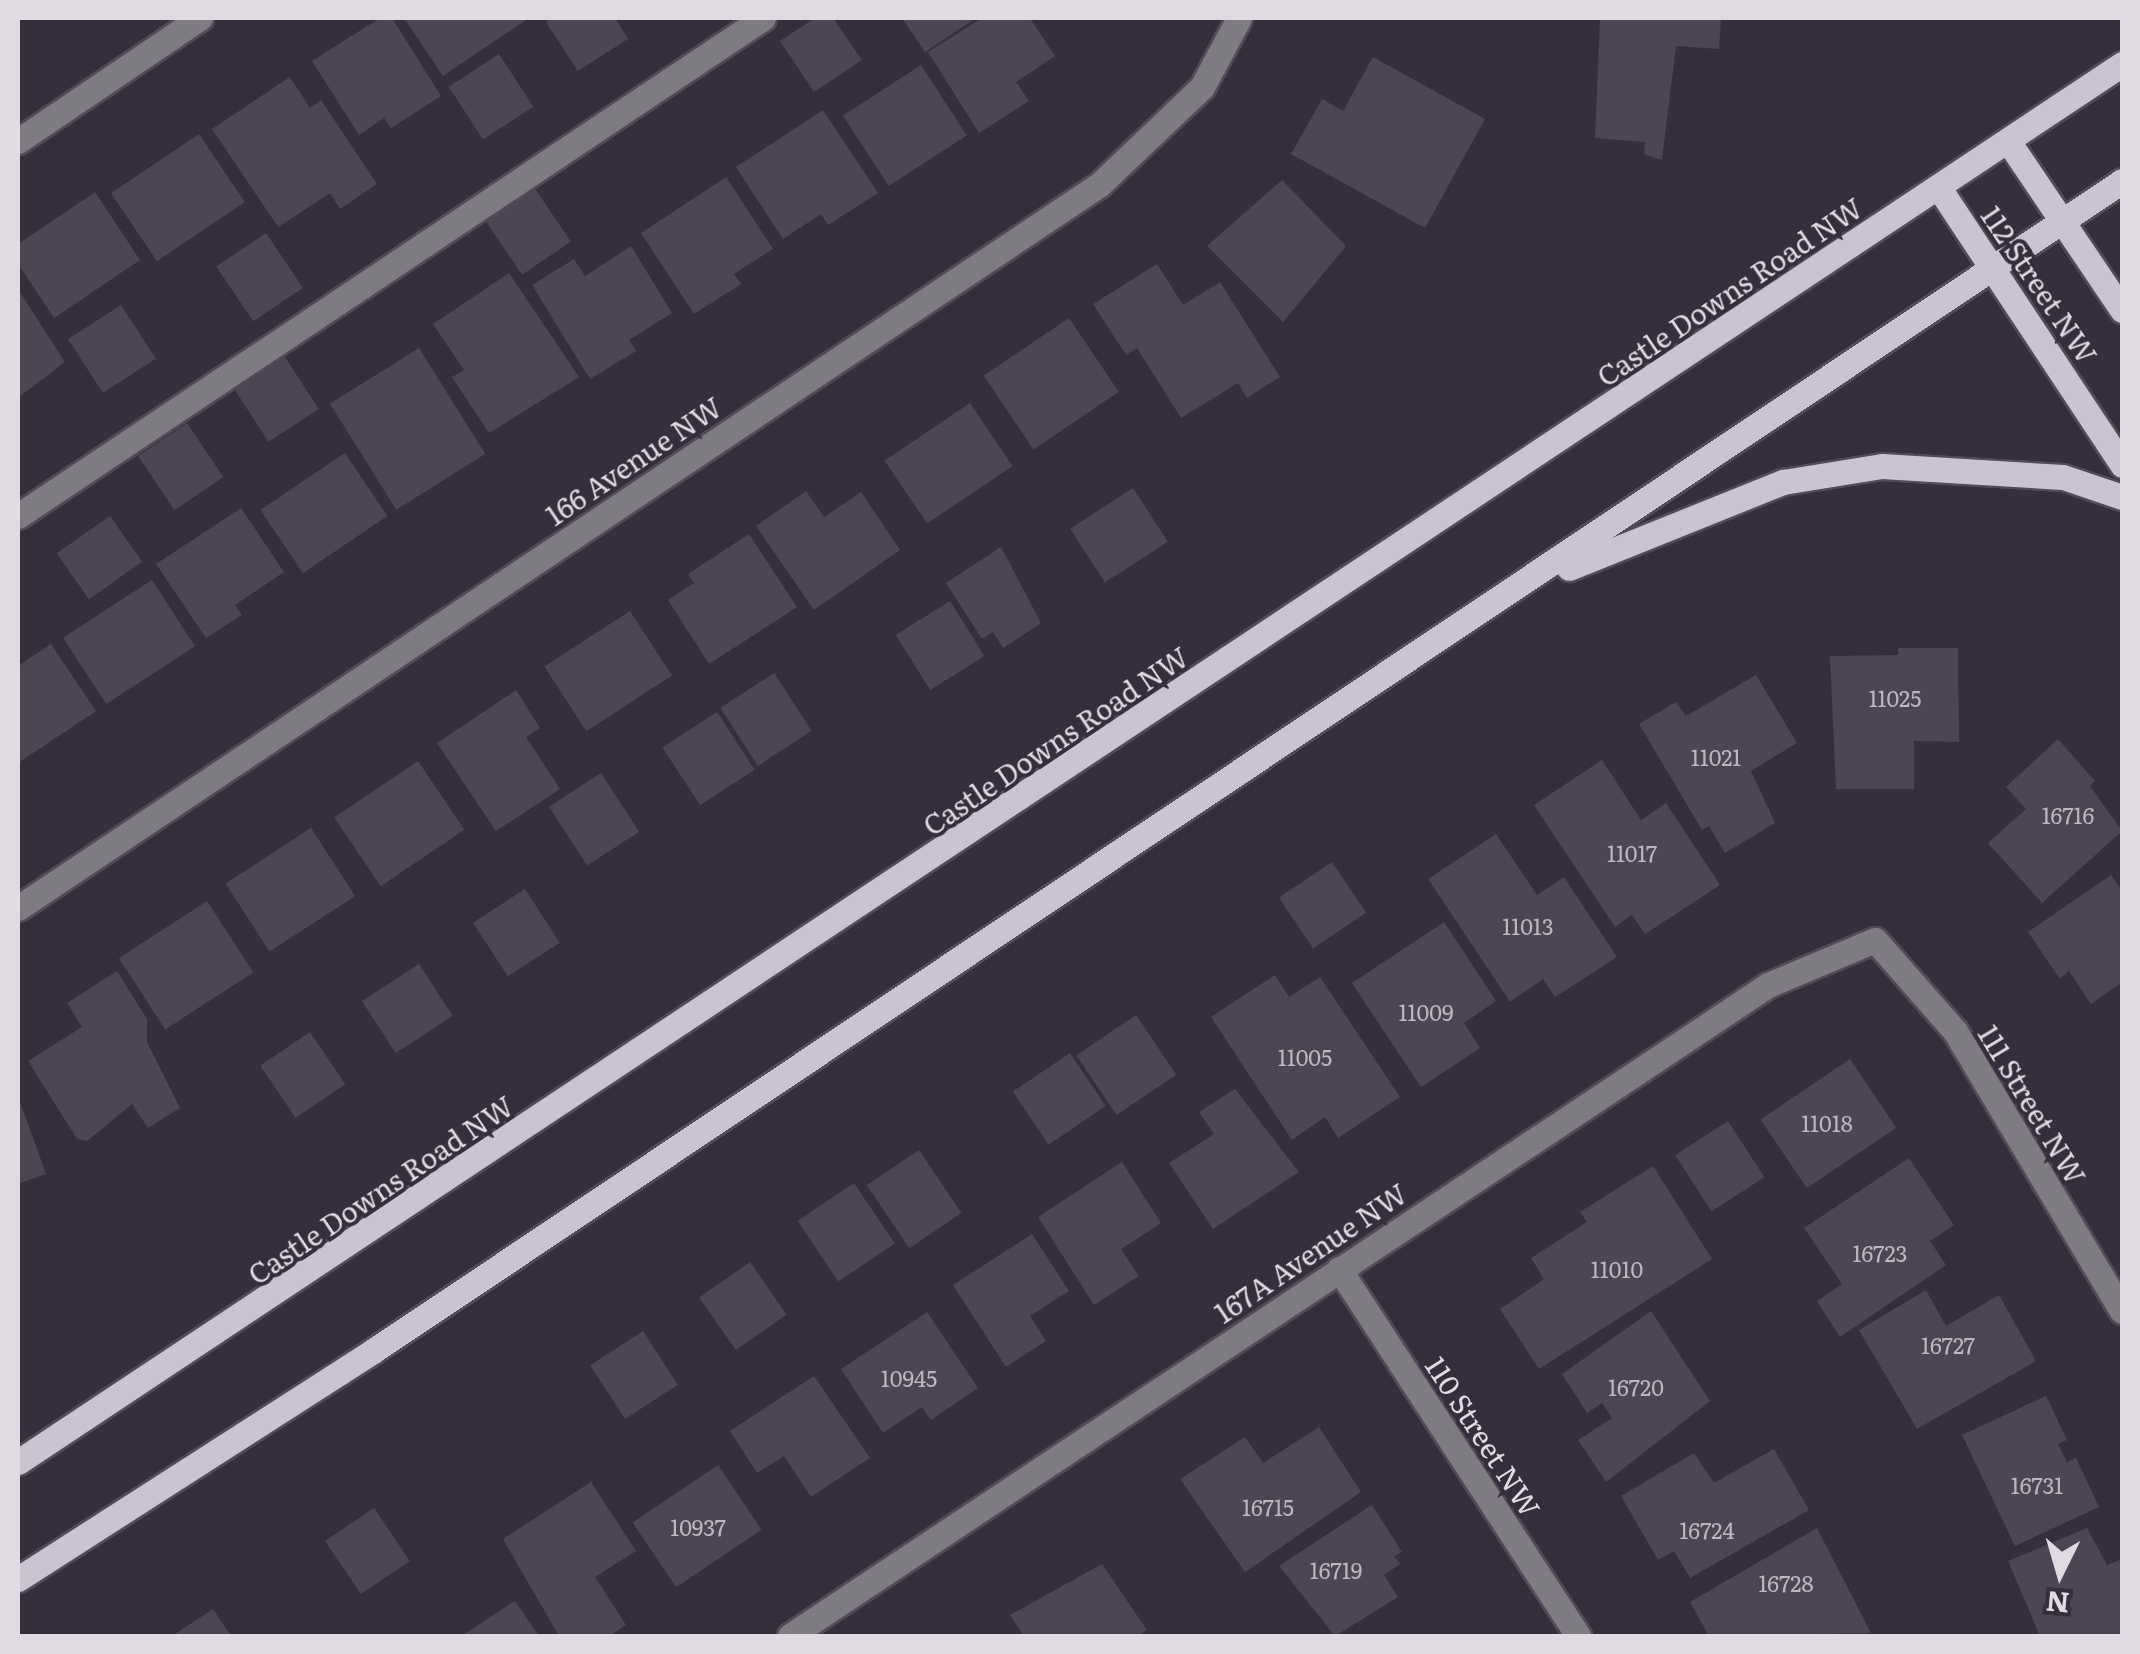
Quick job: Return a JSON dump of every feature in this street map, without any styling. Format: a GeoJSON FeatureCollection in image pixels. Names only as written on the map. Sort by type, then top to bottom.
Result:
{"type":"FeatureCollection","features":[{"type":"Feature","properties":{"kind":"main road","name":"Castle Downs Road NW"},"geometry":{"type":"LineString","coordinates":[[18,1462],[2122,64]]}},
{"type":"Feature","properties":{"kind":"main road","name":"112 Street NW"},"geometry":{"type":"LineString","coordinates":[[2008,141],[2122,310]]}},
{"type":"Feature","properties":{"kind":"main road"},"geometry":{"type":"LineString","coordinates":[[18,1579],[1522,586],[2122,181]]}},
{"type":"Feature","properties":{"kind":"main road","name":"112 Street NW"},"geometry":{"type":"LineString","coordinates":[[1939,188],[2122,465]]}},
{"type":"Feature","properties":{"kind":"main road"},"geometry":{"type":"LineString","coordinates":[[1522,586],[1783,482],[1882,466],[2063,476],[2122,496]]}},
{"type":"Feature","properties":{"kind":"street"},"geometry":{"type":"LineString","coordinates":[[18,141],[200,18]]}},
{"type":"Feature","properties":{"kind":"street"},"geometry":{"type":"LineString","coordinates":[[18,516],[763,18]]}},
{"type":"Feature","properties":{"kind":"street","name":"166 Avenue NW"},"geometry":{"type":"LineString","coordinates":[[18,908],[1099,185],[1202,87],[1239,18]]}},
{"type":"Feature","properties":{"kind":"street","name":"167A Avenue NW"},"geometry":{"type":"LineString","coordinates":[[790,1636],[1768,985],[1875,940]]}},
{"type":"Feature","properties":{"kind":"street","name":"111 Street NW"},"geometry":{"type":"LineString","coordinates":[[1875,940],[1955,1031],[2122,1310]]}},
{"type":"Feature","properties":{"kind":"street","name":"110 Street NW"},"geometry":{"type":"LineString","coordinates":[[1338,1269],[1578,1636]]}},
{"type":"Feature","properties":{"kind":"building"},"geometry":{"type":"Polygon","coordinates":[[[380,18],[392,18],[441,96],[391,128],[384,118],[359,135],[312,61],[380,18]]]}},
{"type":"Feature","properties":{"kind":"building"},"geometry":{"type":"Polygon","coordinates":[[[404,18],[529,18],[443,76],[404,18]]]}},
{"type":"Feature","properties":{"kind":"building"},"geometry":{"type":"Polygon","coordinates":[[[552,18],[615,18],[628,39],[578,71],[546,22],[552,18]]]}},
{"type":"Feature","properties":{"kind":"building"},"geometry":{"type":"Polygon","coordinates":[[[815,18],[833,18],[862,60],[814,92],[780,41],[815,18]]]}},
{"type":"Feature","properties":{"kind":"building"},"geometry":{"type":"Polygon","coordinates":[[[902,18],[976,18],[925,52],[902,18]]]}},
{"type":"Feature","properties":{"kind":"building"},"geometry":{"type":"Polygon","coordinates":[[[982,18],[1030,18],[1055,56],[1016,82],[1029,101],[979,133],[928,52],[982,18]]]}},
{"type":"Feature","properties":{"kind":"building"},"geometry":{"type":"Polygon","coordinates":[[[1600,18],[1721,18],[1719,49],[1676,46],[1662,160],[1644,154],[1645,142],[1595,138],[1600,18]]]}},
{"type":"Feature","properties":{"kind":"building"},"geometry":{"type":"Polygon","coordinates":[[[499,54],[533,107],[483,140],[449,87],[499,54]]]}},
{"type":"Feature","properties":{"kind":"building"},"geometry":{"type":"Polygon","coordinates":[[[1373,57],[1485,119],[1425,228],[1291,154],[1322,99],[1343,111],[1373,57]]]}},
{"type":"Feature","properties":{"kind":"building"},"geometry":{"type":"Polygon","coordinates":[[[921,65],[967,135],[889,186],[843,116],[921,65]]]}},
{"type":"Feature","properties":{"kind":"building"},"geometry":{"type":"Polygon","coordinates":[[[290,77],[310,108],[321,100],[377,184],[340,209],[330,193],[278,227],[212,129],[290,77]]]}},
{"type":"Feature","properties":{"kind":"building"},"geometry":{"type":"Polygon","coordinates":[[[823,110],[878,193],[828,225],[821,214],[783,239],[736,167],[823,110]]]}},
{"type":"Feature","properties":{"kind":"building"},"geometry":{"type":"Polygon","coordinates":[[[199,134],[245,202],[157,261],[111,193],[199,134]]]}},
{"type":"Feature","properties":{"kind":"building"},"geometry":{"type":"Polygon","coordinates":[[[726,177],[773,249],[734,274],[741,284],[694,314],[641,233],[726,177]]]}},
{"type":"Feature","properties":{"kind":"building"},"geometry":{"type":"Polygon","coordinates":[[[1282,180],[1346,246],[1283,322],[1207,246],[1282,180]]]}},
{"type":"Feature","properties":{"kind":"building"},"geometry":{"type":"Polygon","coordinates":[[[534,187],[571,242],[522,275],[485,220],[534,187]]]}},
{"type":"Feature","properties":{"kind":"building"},"geometry":{"type":"Polygon","coordinates":[[[95,192],[140,260],[54,318],[18,264],[18,244],[95,192]]]}},
{"type":"Feature","properties":{"kind":"building"},"geometry":{"type":"Polygon","coordinates":[[[266,233],[303,288],[253,321],[216,267],[266,233]]]}},
{"type":"Feature","properties":{"kind":"building"},"geometry":{"type":"Polygon","coordinates":[[[631,246],[672,313],[629,340],[636,351],[590,379],[532,285],[574,259],[585,276],[631,246]]]}},
{"type":"Feature","properties":{"kind":"building"},"geometry":{"type":"Polygon","coordinates":[[[1157,264],[1183,305],[1220,282],[1280,377],[1247,398],[1238,383],[1181,418],[1137,348],[1126,355],[1093,304],[1157,264]]]}},
{"type":"Feature","properties":{"kind":"building"},"geometry":{"type":"Polygon","coordinates":[[[509,273],[579,377],[489,433],[452,377],[464,370],[433,324],[509,273]]]}},
{"type":"Feature","properties":{"kind":"building"},"geometry":{"type":"Polygon","coordinates":[[[18,289],[65,362],[18,398],[18,289]]]}},
{"type":"Feature","properties":{"kind":"building"},"geometry":{"type":"Polygon","coordinates":[[[121,305],[156,359],[103,393],[68,339],[121,305]]]}},
{"type":"Feature","properties":{"kind":"building"},"geometry":{"type":"Polygon","coordinates":[[[1069,318],[1119,392],[1033,449],[984,376],[1069,318]]]}},
{"type":"Feature","properties":{"kind":"building"},"geometry":{"type":"Polygon","coordinates":[[[419,348],[485,454],[396,510],[330,404],[419,348]]]}},
{"type":"Feature","properties":{"kind":"building"},"geometry":{"type":"Polygon","coordinates":[[[285,357],[319,409],[268,442],[235,390],[285,357]]]}},
{"type":"Feature","properties":{"kind":"building"},"geometry":{"type":"Polygon","coordinates":[[[970,403],[1012,466],[927,524],[885,461],[970,403]]]}},
{"type":"Feature","properties":{"kind":"building"},"geometry":{"type":"Polygon","coordinates":[[[187,423],[223,477],[174,510],[138,456],[187,423]]]}},
{"type":"Feature","properties":{"kind":"building"},"geometry":{"type":"Polygon","coordinates":[[[345,453],[387,516],[303,573],[260,510],[345,453]]]}},
{"type":"Feature","properties":{"kind":"building"},"geometry":{"type":"Polygon","coordinates":[[[1133,488],[1168,542],[1105,583],[1070,529],[1133,488]]]}},
{"type":"Feature","properties":{"kind":"building"},"geometry":{"type":"Polygon","coordinates":[[[806,491],[824,517],[861,492],[900,550],[814,610],[756,526],[806,491]]]}},
{"type":"Feature","properties":{"kind":"building"},"geometry":{"type":"Polygon","coordinates":[[[241,508],[284,572],[235,605],[242,615],[206,638],[156,564],[241,508]]]}},
{"type":"Feature","properties":{"kind":"building"},"geometry":{"type":"Polygon","coordinates":[[[110,516],[142,562],[89,599],[57,553],[110,516]]]}},
{"type":"Feature","properties":{"kind":"building"},"geometry":{"type":"Polygon","coordinates":[[[749,534],[797,607],[709,664],[668,600],[694,583],[688,574],[749,534]]]}},
{"type":"Feature","properties":{"kind":"building"},"geometry":{"type":"Polygon","coordinates":[[[1001,547],[1041,623],[1003,648],[993,632],[982,639],[946,583],[1001,547]]]}},
{"type":"Feature","properties":{"kind":"building"},"geometry":{"type":"Polygon","coordinates":[[[152,580],[195,646],[106,704],[63,638],[152,580]]]}},
{"type":"Feature","properties":{"kind":"building"},"geometry":{"type":"Polygon","coordinates":[[[950,601],[984,656],[930,690],[896,635],[950,601]]]}},
{"type":"Feature","properties":{"kind":"building"},"geometry":{"type":"Polygon","coordinates":[[[630,611],[672,676],[586,731],[544,667],[630,611]]]}},
{"type":"Feature","properties":{"kind":"building"},"geometry":{"type":"Polygon","coordinates":[[[51,644],[96,711],[18,763],[18,666],[51,644]]]}},
{"type":"Feature","properties":{"kind":"building"},"geometry":{"type":"Polygon","coordinates":[[[1898,648],[1958,648],[1959,742],[1914,741],[1914,789],[1836,789],[1830,656],[1898,655],[1898,648]]]}},
{"type":"Feature","properties":{"kind":"building"},"geometry":{"type":"Polygon","coordinates":[[[774,673],[812,731],[758,766],[720,708],[774,673]]]}},
{"type":"Feature","properties":{"kind":"building"},"geometry":{"type":"Polygon","coordinates":[[[1756,675],[1797,743],[1751,771],[1775,823],[1725,853],[1709,826],[1702,830],[1639,724],[1676,702],[1686,716],[1756,675]]]}},
{"type":"Feature","properties":{"kind":"building"},"geometry":{"type":"Polygon","coordinates":[[[516,690],[540,728],[526,737],[560,789],[496,831],[437,743],[516,690]]]}},
{"type":"Feature","properties":{"kind":"building"},"geometry":{"type":"Polygon","coordinates":[[[717,712],[755,770],[700,805],[662,747],[717,712]]]}},
{"type":"Feature","properties":{"kind":"building"},"geometry":{"type":"Polygon","coordinates":[[[2058,739],[2095,781],[2090,786],[2122,831],[2042,903],[1988,843],[2026,809],[2006,787],[2058,739]]]}},
{"type":"Feature","properties":{"kind":"building"},"geometry":{"type":"Polygon","coordinates":[[[1602,760],[1641,820],[1666,803],[1720,885],[1645,934],[1632,915],[1615,927],[1534,805],[1602,760]]]}},
{"type":"Feature","properties":{"kind":"building"},"geometry":{"type":"Polygon","coordinates":[[[418,761],[464,830],[381,886],[334,817],[418,761]]]}},
{"type":"Feature","properties":{"kind":"building"},"geometry":{"type":"Polygon","coordinates":[[[601,773],[639,832],[587,865],[549,807],[601,773]]]}},
{"type":"Feature","properties":{"kind":"building"},"geometry":{"type":"Polygon","coordinates":[[[311,828],[355,896],[270,951],[225,884],[311,828]]]}},
{"type":"Feature","properties":{"kind":"building"},"geometry":{"type":"Polygon","coordinates":[[[1496,834],[1537,895],[1564,877],[1617,957],[1555,997],[1543,979],[1510,1002],[1428,879],[1496,834]]]}},
{"type":"Feature","properties":{"kind":"building"},"geometry":{"type":"Polygon","coordinates":[[[1332,862],[1366,913],[1313,948],[1279,898],[1332,862]]]}},
{"type":"Feature","properties":{"kind":"building"},"geometry":{"type":"Polygon","coordinates":[[[2111,875],[2122,891],[2122,982],[2091,1004],[2069,971],[2060,979],[2028,932],[2111,875]]]}},
{"type":"Feature","properties":{"kind":"building"},"geometry":{"type":"Polygon","coordinates":[[[525,889],[560,943],[508,976],[473,923],[525,889]]]}},
{"type":"Feature","properties":{"kind":"building"},"geometry":{"type":"Polygon","coordinates":[[[207,901],[253,972],[165,1029],[119,958],[207,901]]]}},
{"type":"Feature","properties":{"kind":"building"},"geometry":{"type":"Polygon","coordinates":[[[1444,922],[1496,1001],[1464,1023],[1480,1048],[1421,1087],[1352,983],[1444,922]]]}},
{"type":"Feature","properties":{"kind":"building"},"geometry":{"type":"Polygon","coordinates":[[[419,964],[453,1016],[396,1053],[362,1001],[419,964]]]}},
{"type":"Feature","properties":{"kind":"building"},"geometry":{"type":"Polygon","coordinates":[[[117,971],[147,1019],[147,1042],[180,1108],[148,1128],[132,1104],[87,1141],[77,1139],[28,1061],[82,1027],[67,1003],[117,971]]]}},
{"type":"Feature","properties":{"kind":"building"},"geometry":{"type":"Polygon","coordinates":[[[1275,975],[1289,997],[1320,977],[1400,1097],[1338,1138],[1325,1117],[1292,1140],[1211,1017],[1275,975]]]}},
{"type":"Feature","properties":{"kind":"building"},"geometry":{"type":"Polygon","coordinates":[[[1136,1015],[1176,1075],[1117,1115],[1076,1055],[1136,1015]]]}},
{"type":"Feature","properties":{"kind":"building"},"geometry":{"type":"Polygon","coordinates":[[[310,1032],[345,1084],[295,1118],[260,1066],[310,1032]]]}},
{"type":"Feature","properties":{"kind":"building"},"geometry":{"type":"Polygon","coordinates":[[[1070,1053],[1106,1106],[1049,1145],[1013,1092],[1070,1053]]]}},
{"type":"Feature","properties":{"kind":"building"},"geometry":{"type":"Polygon","coordinates":[[[1850,1059],[1896,1128],[1807,1188],[1760,1119],[1850,1059]]]}},
{"type":"Feature","properties":{"kind":"building"},"geometry":{"type":"Polygon","coordinates":[[[1235,1089],[1299,1172],[1213,1229],[1169,1163],[1214,1134],[1199,1112],[1235,1089]]]}},
{"type":"Feature","properties":{"kind":"building"},"geometry":{"type":"Polygon","coordinates":[[[18,1096],[46,1174],[18,1184],[18,1096]]]}},
{"type":"Feature","properties":{"kind":"building"},"geometry":{"type":"Polygon","coordinates":[[[1728,1121],[1764,1177],[1712,1212],[1675,1155],[1728,1121]]]}},
{"type":"Feature","properties":{"kind":"building"},"geometry":{"type":"Polygon","coordinates":[[[919,1150],[961,1213],[909,1248],[867,1185],[919,1150]]]}},
{"type":"Feature","properties":{"kind":"building"},"geometry":{"type":"Polygon","coordinates":[[[1909,1158],[1954,1225],[1930,1241],[1946,1265],[1840,1337],[1817,1301],[1842,1284],[1804,1228],[1909,1158]]]}},
{"type":"Feature","properties":{"kind":"building"},"geometry":{"type":"Polygon","coordinates":[[[1122,1162],[1161,1223],[1121,1249],[1139,1276],[1094,1305],[1038,1217],[1122,1162]]]}},
{"type":"Feature","properties":{"kind":"building"},"geometry":{"type":"Polygon","coordinates":[[[1653,1166],[1712,1259],[1539,1369],[1500,1309],[1544,1279],[1531,1258],[1587,1222],[1580,1212],[1653,1166]]]}},
{"type":"Feature","properties":{"kind":"building"},"geometry":{"type":"Polygon","coordinates":[[[854,1183],[895,1244],[838,1282],[798,1221],[854,1183]]]}},
{"type":"Feature","properties":{"kind":"building"},"geometry":{"type":"Polygon","coordinates":[[[1032,1234],[1069,1291],[1030,1316],[1046,1341],[1006,1367],[953,1285],[1032,1234]]]}},
{"type":"Feature","properties":{"kind":"building"},"geometry":{"type":"Polygon","coordinates":[[[750,1262],[787,1314],[736,1350],[699,1298],[750,1262]]]}},
{"type":"Feature","properties":{"kind":"building"},"geometry":{"type":"Polygon","coordinates":[[[1926,1290],[1946,1326],[1999,1295],[2036,1361],[1917,1429],[1859,1330],[1926,1290]]]}},
{"type":"Feature","properties":{"kind":"building"},"geometry":{"type":"Polygon","coordinates":[[[1651,1311],[1710,1401],[1606,1482],[1578,1440],[1612,1418],[1602,1403],[1587,1413],[1562,1374],[1651,1311]]]}},
{"type":"Feature","properties":{"kind":"building"},"geometry":{"type":"Polygon","coordinates":[[[927,1312],[978,1388],[931,1420],[922,1407],[883,1433],[841,1369],[927,1312]]]}},
{"type":"Feature","properties":{"kind":"building"},"geometry":{"type":"Polygon","coordinates":[[[643,1331],[678,1385],[625,1419],[590,1365],[643,1331]]]}},
{"type":"Feature","properties":{"kind":"building"},"geometry":{"type":"Polygon","coordinates":[[[814,1376],[870,1458],[811,1497],[784,1456],[757,1473],[730,1431],[814,1376]]]}},
{"type":"Feature","properties":{"kind":"building"},"geometry":{"type":"Polygon","coordinates":[[[2046,1396],[2067,1440],[2058,1444],[2067,1462],[2076,1458],[2099,1507],[2015,1546],[1962,1435],[2046,1396]]]}},
{"type":"Feature","properties":{"kind":"building"},"geometry":{"type":"Polygon","coordinates":[[[1319,1427],[1361,1492],[1245,1572],[1180,1479],[1245,1437],[1263,1463],[1319,1427]]]}},
{"type":"Feature","properties":{"kind":"building"},"geometry":{"type":"Polygon","coordinates":[[[1774,1449],[1809,1510],[1690,1578],[1674,1551],[1658,1560],[1621,1496],[1694,1453],[1714,1483],[1774,1449]]]}},
{"type":"Feature","properties":{"kind":"building"},"geometry":{"type":"Polygon","coordinates":[[[718,1465],[762,1530],[676,1587],[633,1523],[718,1465]]]}},
{"type":"Feature","properties":{"kind":"building"},"geometry":{"type":"Polygon","coordinates":[[[591,1482],[636,1551],[595,1577],[626,1625],[609,1636],[559,1636],[503,1539],[591,1482]]]}},
{"type":"Feature","properties":{"kind":"building"},"geometry":{"type":"Polygon","coordinates":[[[1372,1505],[1402,1552],[1394,1556],[1400,1564],[1384,1575],[1398,1597],[1335,1636],[1279,1566],[1372,1505]]]}},
{"type":"Feature","properties":{"kind":"building"},"geometry":{"type":"Polygon","coordinates":[[[374,1508],[410,1561],[361,1594],[325,1541],[374,1508]]]}},
{"type":"Feature","properties":{"kind":"building"},"geometry":{"type":"Polygon","coordinates":[[[1817,1528],[1871,1633],[1709,1636],[1690,1602],[1817,1528]]]}},
{"type":"Feature","properties":{"kind":"building"},"geometry":{"type":"Polygon","coordinates":[[[2087,1528],[2107,1565],[2122,1559],[2122,1636],[2040,1636],[2008,1561],[2087,1528]]]}},
{"type":"Feature","properties":{"kind":"building"},"geometry":{"type":"Polygon","coordinates":[[[1102,1564],[1147,1630],[1137,1636],[1024,1636],[1010,1615],[1102,1564]]]}},
{"type":"Feature","properties":{"kind":"building"},"geometry":{"type":"Polygon","coordinates":[[[515,1601],[539,1636],[461,1636],[515,1601]]]}},
{"type":"Feature","properties":{"kind":"building"},"geometry":{"type":"Polygon","coordinates":[[[213,1609],[231,1636],[172,1636],[213,1609]]]}}]}
